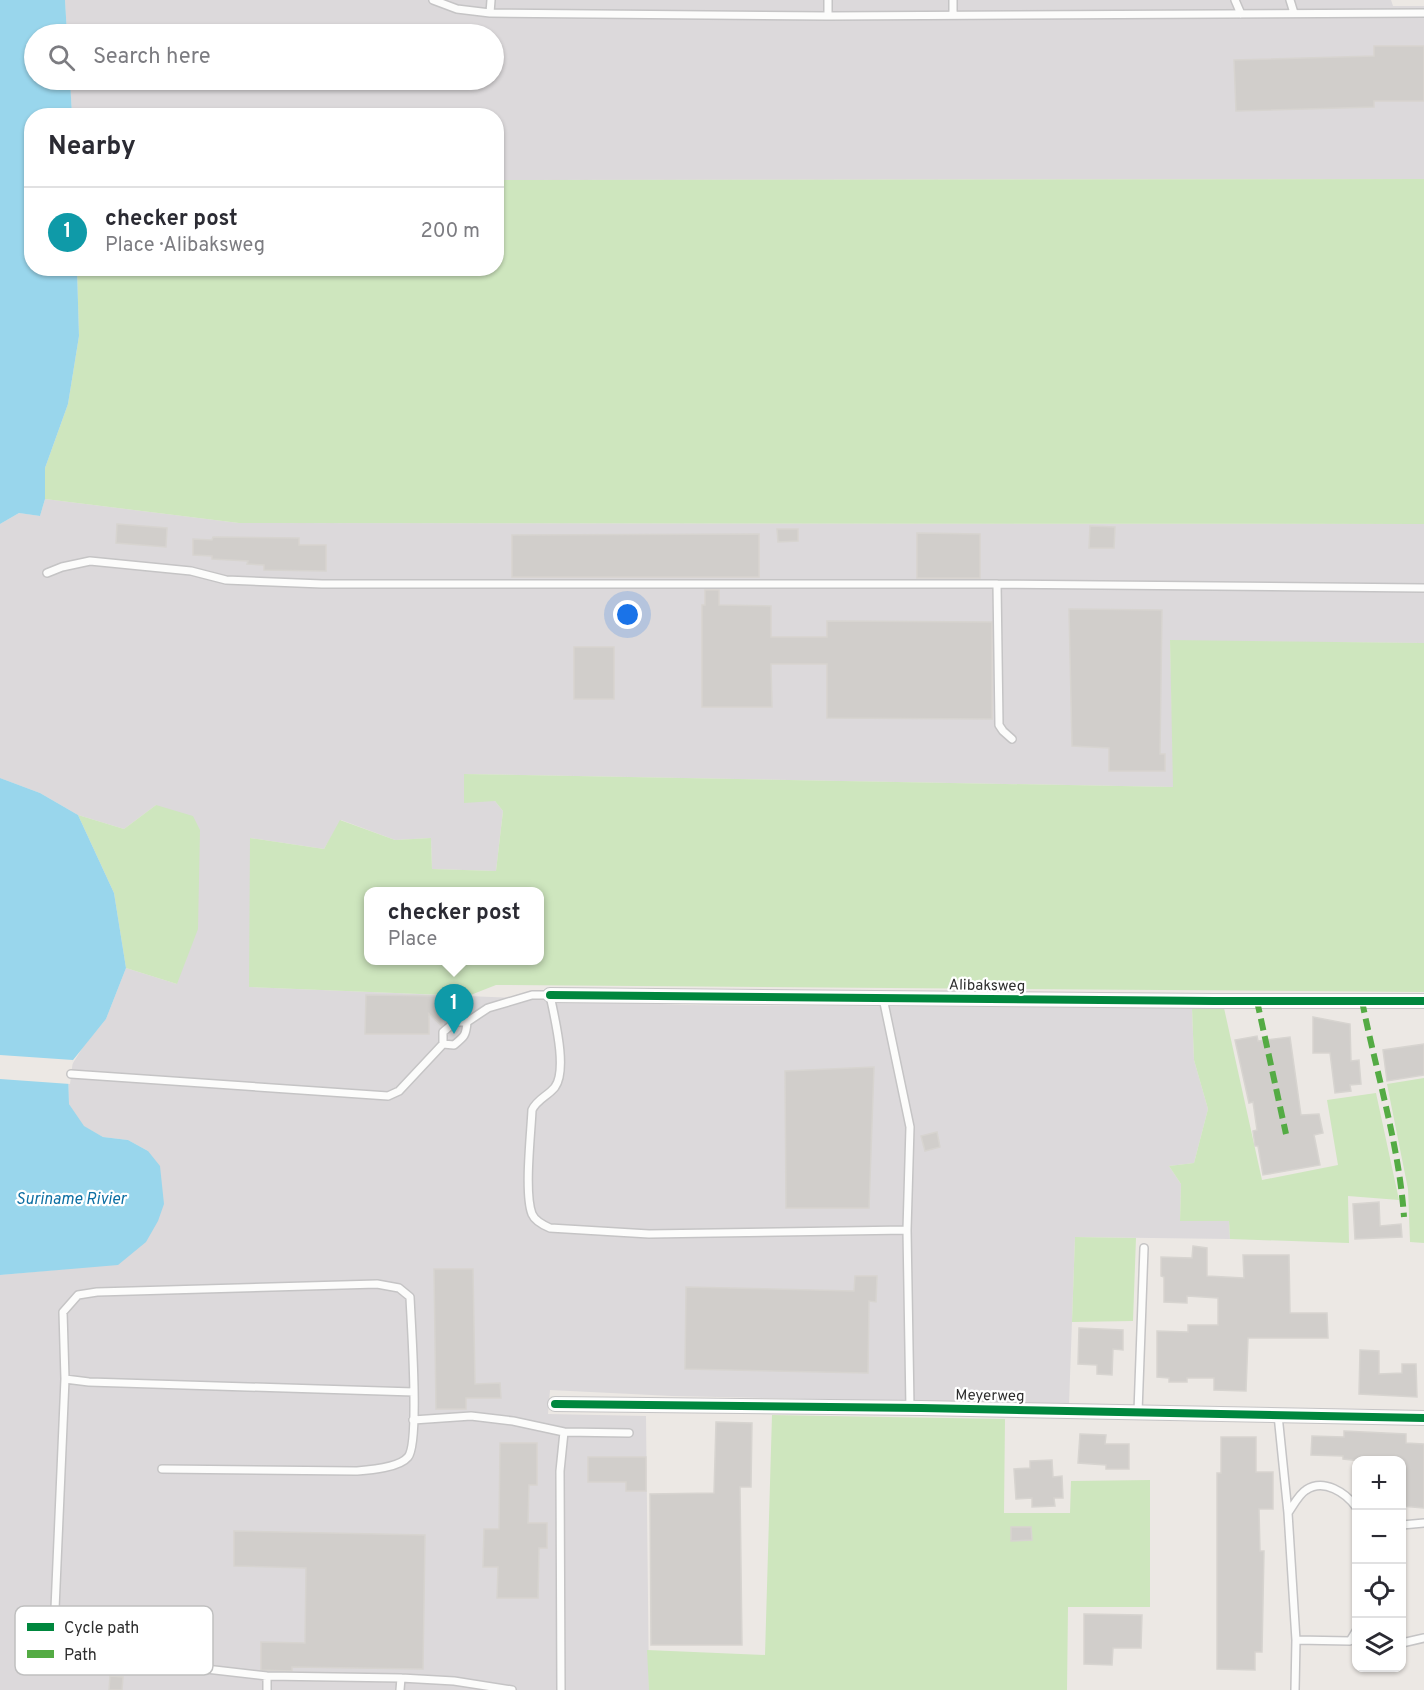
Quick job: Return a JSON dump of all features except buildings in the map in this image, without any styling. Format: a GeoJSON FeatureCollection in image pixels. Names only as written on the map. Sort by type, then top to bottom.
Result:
{"type":"FeatureCollection","features":[{"type":"Feature","properties":{"kind":"street","name":"Alibaksweg"},"geometry":{"type":"LineString","coordinates":[[550,995],[1424,1001]]}},
{"type":"Feature","properties":{"kind":"street","name":"Meyerweg"},"geometry":{"type":"LineString","coordinates":[[555,1404],[910,1407],[1424,1418]]}},
{"type":"Feature","properties":{"kind":"lane"},"geometry":{"type":"LineString","coordinates":[[433,0],[457,9],[490,13],[828,16],[1424,13]]}},
{"type":"Feature","properties":{"kind":"lane"},"geometry":{"type":"LineString","coordinates":[[490,13],[491,0]]}},
{"type":"Feature","properties":{"kind":"lane"},"geometry":{"type":"LineString","coordinates":[[828,0],[828,16]]}},
{"type":"Feature","properties":{"kind":"lane"},"geometry":{"type":"LineString","coordinates":[[953,0],[953,15]]}},
{"type":"Feature","properties":{"kind":"lane"},"geometry":{"type":"LineString","coordinates":[[1235,0],[1241,14]]}},
{"type":"Feature","properties":{"kind":"lane"},"geometry":{"type":"LineString","coordinates":[[1290,0],[1294,14]]}},
{"type":"Feature","properties":{"kind":"lane"},"geometry":{"type":"LineString","coordinates":[[47,573],[90,561],[192,571],[226,580],[322,584],[997,584],[1424,588]]}},
{"type":"Feature","properties":{"kind":"lane"},"geometry":{"type":"LineString","coordinates":[[997,584],[999,725],[1012,739]]}},
{"type":"Feature","properties":{"kind":"lane","name":"Alibaksweg"},"geometry":{"type":"LineString","coordinates":[[443,1044],[443,1032],[455,1022],[467,1022],[488,1008],[532,995],[550,995]]}},
{"type":"Feature","properties":{"kind":"lane"},"geometry":{"type":"LineString","coordinates":[[550,995],[560,1053],[560,1075],[555,1087],[535,1103],[532,1110],[529,1197],[533,1216],[541,1223],[550,1228],[649,1234],[907,1230]]}},
{"type":"Feature","properties":{"kind":"lane"},"geometry":{"type":"LineString","coordinates":[[883,998],[910,1127],[907,1230],[910,1407]]}},
{"type":"Feature","properties":{"kind":"lane"},"geometry":{"type":"LineString","coordinates":[[71,1074],[388,1096],[399,1091],[443,1044],[454,1045],[461,1039],[466,1034],[467,1022]]}},
{"type":"Feature","properties":{"kind":"lane"},"geometry":{"type":"LineString","coordinates":[[1138,1412],[1144,1248]]}},
{"type":"Feature","properties":{"kind":"lane"},"geometry":{"type":"LineString","coordinates":[[55,1606],[66,1379],[63,1312],[78,1295],[97,1292],[377,1284],[399,1288],[410,1298],[414,1392],[413,1449],[407,1459],[382,1468],[356,1471],[162,1469]]}},
{"type":"Feature","properties":{"kind":"lane"},"geometry":{"type":"LineString","coordinates":[[66,1379],[414,1392]]}},
{"type":"Feature","properties":{"kind":"lane"},"geometry":{"type":"LineString","coordinates":[[1278,1415],[1288,1513],[1296,1640],[1295,1690]]}},
{"type":"Feature","properties":{"kind":"lane"},"geometry":{"type":"LineString","coordinates":[[413,1420],[471,1416],[513,1421],[564,1432],[629,1433]]}},
{"type":"Feature","properties":{"kind":"lane"},"geometry":{"type":"LineString","coordinates":[[561,1690],[560,1471],[564,1432]]}},
{"type":"Feature","properties":{"kind":"lane"},"geometry":{"type":"LineString","coordinates":[[1288,1513],[1306,1489],[1320,1486],[1333,1487],[1352,1504]]}},
{"type":"Feature","properties":{"kind":"lane"},"geometry":{"type":"LineString","coordinates":[[1406,1525],[1424,1523]]}},
{"type":"Feature","properties":{"kind":"lane"},"geometry":{"type":"LineString","coordinates":[[1406,1642],[1424,1638]]}},
{"type":"Feature","properties":{"kind":"lane"},"geometry":{"type":"LineString","coordinates":[[1296,1640],[1352,1641]]}},
{"type":"Feature","properties":{"kind":"lane"},"geometry":{"type":"LineString","coordinates":[[213,1670],[267,1676],[454,1681],[512,1690]]}},
{"type":"Feature","properties":{"kind":"lane"},"geometry":{"type":"LineString","coordinates":[[267,1676],[267,1690]]}},
{"type":"Feature","properties":{"kind":"lane"},"geometry":{"type":"LineString","coordinates":[[400,1678],[400,1690]]}},
{"type":"Feature","properties":{"kind":"shaded area"},"geometry":{"type":"Polygon","coordinates":[[[65,0],[1391,0],[1393,6],[1424,6],[1424,179],[504,180],[504,108],[72,108],[71,90],[504,90],[504,24],[66,24],[65,0]]]}},
{"type":"Feature","properties":{"kind":"shaded area"},"geometry":{"type":"Polygon","coordinates":[[[45,499],[239,523],[1424,524],[1424,643],[1170,641],[1174,787],[464,774],[503,811],[496,871],[432,869],[431,838],[395,840],[341,820],[324,849],[250,838],[250,987],[686,1005],[1192,1008],[1194,1060],[1208,1109],[1194,1163],[1169,1166],[1181,1184],[1180,1220],[1229,1221],[1230,1239],[1075,1237],[1069,1405],[672,1396],[550,1390],[548,1414],[646,1416],[649,1690],[0,1690],[0,1275],[65,1269],[148,1151],[128,1140],[103,1137],[83,1126],[69,1104],[68,1071],[83,1047],[106,1019],[126,968],[177,984],[156,805],[124,829],[78,815],[40,793],[0,778],[0,524],[19,513],[40,516],[45,499]]]}},
{"type":"Feature","properties":{"kind":"green space"},"geometry":{"type":"Polygon","coordinates":[[[1424,179],[1424,524],[239,523],[45,499],[45,468],[68,404],[79,336],[77,276],[504,276],[504,180],[1424,179]]]}},
{"type":"Feature","properties":{"kind":"green space"},"geometry":{"type":"Polygon","coordinates":[[[1170,640],[1424,643],[1424,992],[496,985],[468,996],[249,987],[250,838],[324,849],[340,820],[395,840],[431,838],[432,869],[496,871],[503,811],[495,801],[464,803],[464,774],[1173,787],[1170,640]]]}},
{"type":"Feature","properties":{"kind":"green space"},"geometry":{"type":"Polygon","coordinates":[[[156,805],[193,816],[200,830],[198,929],[177,984],[126,968],[114,893],[78,815],[124,829],[156,805]]]}},
{"type":"Feature","properties":{"kind":"green space"},"geometry":{"type":"Polygon","coordinates":[[[1192,1008],[1224,1008],[1262,1180],[1338,1165],[1327,1100],[1376,1093],[1399,1200],[1348,1196],[1349,1243],[1230,1239],[1229,1221],[1180,1221],[1181,1184],[1169,1166],[1194,1163],[1208,1109],[1194,1060],[1192,1008]]]}},
{"type":"Feature","properties":{"kind":"green space"},"geometry":{"type":"Polygon","coordinates":[[[1424,1078],[1424,1243],[1410,1242],[1408,1189],[1387,1084],[1424,1078]]]}},
{"type":"Feature","properties":{"kind":"green space"},"geometry":{"type":"Polygon","coordinates":[[[1075,1237],[1136,1238],[1133,1321],[1072,1322],[1075,1237]]]}},
{"type":"Feature","properties":{"kind":"green space"},"geometry":{"type":"Polygon","coordinates":[[[772,1415],[1005,1419],[1004,1513],[1070,1513],[1071,1481],[1150,1480],[1150,1607],[1068,1607],[1067,1690],[649,1690],[647,1650],[765,1655],[772,1415]]]}},
{"type":"Feature","properties":{"kind":"water"},"geometry":{"type":"Polygon","coordinates":[[[0,0],[65,0],[66,24],[24,24],[24,90],[71,90],[72,108],[24,108],[24,276],[77,276],[79,336],[68,404],[45,468],[45,499],[40,516],[19,513],[0,524],[0,0]]]}},
{"type":"Feature","properties":{"kind":"water","name":"Suriname Rivier"},"geometry":{"type":"Polygon","coordinates":[[[0,778],[40,793],[78,815],[114,893],[126,968],[106,1019],[73,1060],[68,1071],[69,1104],[84,1126],[103,1137],[128,1140],[148,1151],[160,1166],[164,1204],[158,1221],[146,1242],[118,1265],[0,1275],[0,778]]]}},
{"type":"Feature","properties":{"kind":"pier"},"geometry":{"type":"Polygon","coordinates":[[[0,1055],[73,1060],[70,1084],[0,1079],[0,1055]]]}},
{"type":"Feature","properties":{"kind":"marked path"},"geometry":{"type":"LineString","coordinates":[[1257,1001],[1286,1134]]}},
{"type":"Feature","properties":{"kind":"marked path"},"geometry":{"type":"LineString","coordinates":[[1362,1001],[1392,1135],[1404,1217]]}},
{"type":"Feature","properties":{"kind":"cycle path"},"geometry":{"type":"LineString","coordinates":[[550,995],[1424,1001]]}},
{"type":"Feature","properties":{"kind":"cycle path"},"geometry":{"type":"LineString","coordinates":[[555,1404],[921,1408],[1424,1418]]}},
{"type":"Feature","properties":{"kind":"place","name":"checker post"},"geometry":{"type":"Point","coordinates":[454,1034]}}]}
